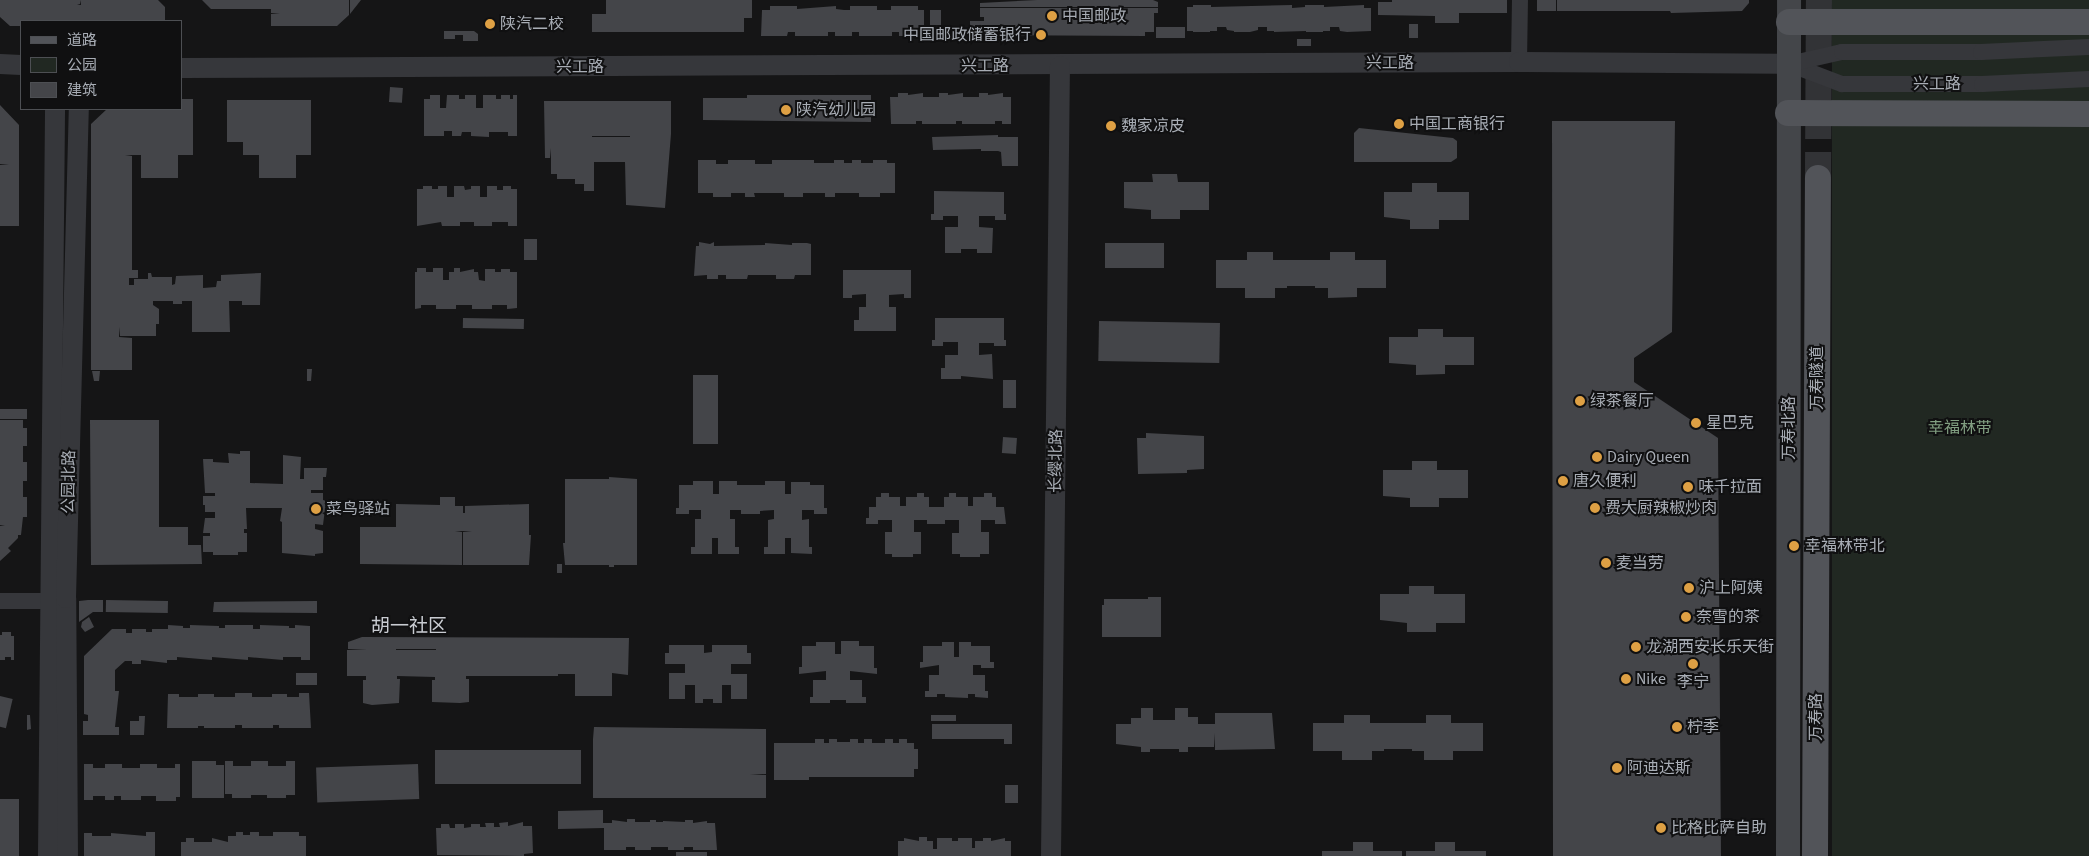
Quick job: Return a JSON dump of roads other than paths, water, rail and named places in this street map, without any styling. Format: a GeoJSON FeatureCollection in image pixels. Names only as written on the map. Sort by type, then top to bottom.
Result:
{"type":"FeatureCollection","features":[{"type":"Feature","properties":{"kind":"main road"},"geometry":{"type":"LineString","coordinates":[[1789,11],[2089,22]]}},
{"type":"Feature","properties":{"kind":"main road","name":"万寿北路"},"geometry":{"type":"LineString","coordinates":[[1788,856],[1789,11]]}},
{"type":"Feature","properties":{"kind":"main road"},"geometry":{"type":"LineString","coordinates":[[1788,113],[2089,114]]}},
{"type":"Feature","properties":{"kind":"main road","name":"万寿隧道"},"geometry":{"type":"LineString","coordinates":[[1817,578],[1818,178]]}},
{"type":"Feature","properties":{"kind":"main road","name":"万寿路"},"geometry":{"type":"LineString","coordinates":[[1815,856],[1817,578]]}},
{"type":"Feature","properties":{"kind":"street"},"geometry":{"type":"LineString","coordinates":[[1519,62],[1520,0]]}},
{"type":"Feature","properties":{"kind":"street","name":"兴工路"},"geometry":{"type":"LineString","coordinates":[[182,68],[1060,66],[1519,62],[1789,64],[1842,52],[1981,52],[2089,47]]}},
{"type":"Feature","properties":{"kind":"street"},"geometry":{"type":"LineString","coordinates":[[0,64],[20,65]]}},
{"type":"Feature","properties":{"kind":"street","name":"兴工路"},"geometry":{"type":"LineString","coordinates":[[1789,64],[1842,84],[1982,84],[2089,80]]}},
{"type":"Feature","properties":{"kind":"street","name":"长缨北路"},"geometry":{"type":"LineString","coordinates":[[1051,856],[1060,66]]}},
{"type":"Feature","properties":{"kind":"street","name":"公园北路"},"geometry":{"type":"LineString","coordinates":[[55,110],[58,600],[68,856]]}},
{"type":"Feature","properties":{"kind":"street","name":"公园北路"},"geometry":{"type":"LineString","coordinates":[[48,856],[79,110]]}},
{"type":"Feature","properties":{"kind":"street"},"geometry":{"type":"LineString","coordinates":[[0,601],[58,600]]}},
{"type":"Feature","properties":{"kind":"tunnel"},"geometry":{"type":"LineString","coordinates":[[1818,178],[1819,0]]}},
{"type":"Feature","properties":{"kind":"place","name":"中国邮政"},"geometry":{"type":"Point","coordinates":[1052,16]}},
{"type":"Feature","properties":{"kind":"place","name":"陕汽二校"},"geometry":{"type":"Point","coordinates":[490,24]}},
{"type":"Feature","properties":{"kind":"place","name":"中国邮政储蓄银行"},"geometry":{"type":"Point","coordinates":[1041,35]}},
{"type":"Feature","properties":{"kind":"place","name":"陕汽幼儿园"},"geometry":{"type":"Point","coordinates":[786,110]}},
{"type":"Feature","properties":{"kind":"place","name":"中国工商银行"},"geometry":{"type":"Point","coordinates":[1399,124]}},
{"type":"Feature","properties":{"kind":"place","name":"魏家凉皮"},"geometry":{"type":"Point","coordinates":[1111,126]}},
{"type":"Feature","properties":{"kind":"place","name":"绿茶餐厅"},"geometry":{"type":"Point","coordinates":[1580,401]}},
{"type":"Feature","properties":{"kind":"place","name":"星巴克"},"geometry":{"type":"Point","coordinates":[1696,423]}},
{"type":"Feature","properties":{"kind":"place","name":"Dairy Queen"},"geometry":{"type":"Point","coordinates":[1597,457]}},
{"type":"Feature","properties":{"kind":"place","name":"唐久便利"},"geometry":{"type":"Point","coordinates":[1563,481]}},
{"type":"Feature","properties":{"kind":"place","name":"味千拉面"},"geometry":{"type":"Point","coordinates":[1688,487]}},
{"type":"Feature","properties":{"kind":"place","name":"费大厨辣椒炒肉"},"geometry":{"type":"Point","coordinates":[1595,508]}},
{"type":"Feature","properties":{"kind":"place","name":"菜鸟驿站"},"geometry":{"type":"Point","coordinates":[316,509]}},
{"type":"Feature","properties":{"kind":"place","name":"幸福林带北"},"geometry":{"type":"Point","coordinates":[1794,546]}},
{"type":"Feature","properties":{"kind":"place","name":"麦当劳"},"geometry":{"type":"Point","coordinates":[1606,563]}},
{"type":"Feature","properties":{"kind":"place","name":"沪上阿姨"},"geometry":{"type":"Point","coordinates":[1689,588]}},
{"type":"Feature","properties":{"kind":"place","name":"奈雪的茶"},"geometry":{"type":"Point","coordinates":[1686,617]}},
{"type":"Feature","properties":{"kind":"place","name":"龙湖西安长乐天街"},"geometry":{"type":"Point","coordinates":[1636,647]}},
{"type":"Feature","properties":{"kind":"place","name":"李宁"},"geometry":{"type":"Point","coordinates":[1693,664]}},
{"type":"Feature","properties":{"kind":"place","name":"Nike"},"geometry":{"type":"Point","coordinates":[1626,679]}},
{"type":"Feature","properties":{"kind":"place","name":"柠季"},"geometry":{"type":"Point","coordinates":[1677,727]}},
{"type":"Feature","properties":{"kind":"place","name":"阿迪达斯"},"geometry":{"type":"Point","coordinates":[1617,768]}},
{"type":"Feature","properties":{"kind":"place","name":"比格比萨自助"},"geometry":{"type":"Point","coordinates":[1661,828]}},
{"type":"Feature","properties":{"kind":"district","name":"胡一社区"},"geometry":{"type":"Point","coordinates":[409,627]}},
{"type":"Feature","properties":{"kind":"park label","name":"幸福林带"},"geometry":{"type":"Point","coordinates":[1960,428]}}]}
